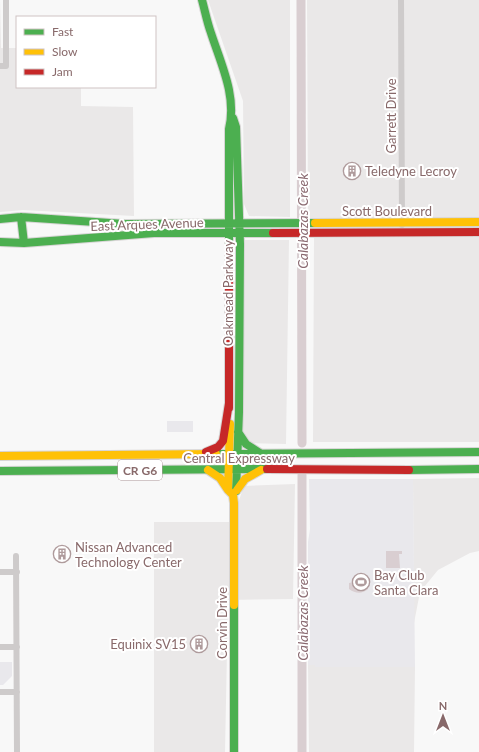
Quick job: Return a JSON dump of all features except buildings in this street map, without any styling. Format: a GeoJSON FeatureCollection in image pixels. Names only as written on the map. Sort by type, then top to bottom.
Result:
{"type":"FeatureCollection","features":[{"type":"Feature","properties":{"kind":"main road","name":"Oakmead Parkway"},"geometry":{"type":"LineString","coordinates":[[202,0],[208,26],[227,80],[231,99],[232,117],[229,129],[229,403],[233,469]]}},
{"type":"Feature","properties":{"kind":"main road","name":"Oakmead Parkway"},"geometry":{"type":"LineString","coordinates":[[232,117],[236,126],[239,223],[239,412],[238,432],[233,454]]}},
{"type":"Feature","properties":{"kind":"main road","name":"East Arques Avenue"},"geometry":{"type":"LineString","coordinates":[[0,219],[21,217],[125,224],[295,224]]}},
{"type":"Feature","properties":{"kind":"main road"},"geometry":{"type":"LineString","coordinates":[[21,217],[24,243]]}},
{"type":"Feature","properties":{"kind":"main road","name":"Scott Boulevard"},"geometry":{"type":"LineString","coordinates":[[295,224],[479,222]]}},
{"type":"Feature","properties":{"kind":"main road","name":"Scott Boulevard"},"geometry":{"type":"LineString","coordinates":[[295,233],[479,232]]}},
{"type":"Feature","properties":{"kind":"main road","name":"East Arques Avenue"},"geometry":{"type":"LineString","coordinates":[[0,242],[24,243],[154,233],[295,233]]}},
{"type":"Feature","properties":{"kind":"main road"},"geometry":{"type":"LineString","coordinates":[[203,454],[218,447],[223,441],[229,403]]}},
{"type":"Feature","properties":{"kind":"main road"},"geometry":{"type":"LineString","coordinates":[[238,432],[246,444],[260,453]]}},
{"type":"Feature","properties":{"kind":"main road","name":"Central Expressway"},"geometry":{"type":"LineString","coordinates":[[0,456],[479,452]]}},
{"type":"Feature","properties":{"kind":"main road","name":"Corvin Drive"},"geometry":{"type":"LineString","coordinates":[[233,469],[234,752]]}},
{"type":"Feature","properties":{"kind":"main road"},"geometry":{"type":"LineString","coordinates":[[208,470],[220,478],[233,491],[245,479],[262,469]]}},
{"type":"Feature","properties":{"kind":"main road","name":"Central Expressway"},"geometry":{"type":"LineString","coordinates":[[0,471],[479,469]]}},
{"type":"Feature","properties":{"kind":"street"},"geometry":{"type":"LineString","coordinates":[[3,66],[6,0]]}},
{"type":"Feature","properties":{"kind":"street","name":"Garrett Drive"},"geometry":{"type":"LineString","coordinates":[[401,0],[402,232]]}},
{"type":"Feature","properties":{"kind":"street"},"geometry":{"type":"LineString","coordinates":[[16,556],[16,752]]}},
{"type":"Feature","properties":{"kind":"street"},"geometry":{"type":"LineString","coordinates":[[0,572],[17,572]]}},
{"type":"Feature","properties":{"kind":"street"},"geometry":{"type":"LineString","coordinates":[[0,647],[17,647]]}},
{"type":"Feature","properties":{"kind":"street"},"geometry":{"type":"LineString","coordinates":[[0,692],[17,692]]}},
{"type":"Feature","properties":{"kind":"shaded area"},"geometry":{"type":"Polygon","coordinates":[[[0,0],[1,48],[16,48],[16,88],[81,88],[81,106],[133,107],[134,216],[23,210],[0,212],[0,0]]]}},
{"type":"Feature","properties":{"kind":"shaded area"},"geometry":{"type":"Polygon","coordinates":[[[208,0],[290,0],[290,217],[249,216],[244,204],[243,101],[208,0]]]}},
{"type":"Feature","properties":{"kind":"shaded area"},"geometry":{"type":"Polygon","coordinates":[[[307,0],[479,0],[479,218],[308,219],[307,0]]]}},
{"type":"Feature","properties":{"kind":"shaded area"},"geometry":{"type":"Polygon","coordinates":[[[479,237],[479,442],[313,442],[314,238],[479,237]]]}},
{"type":"Feature","properties":{"kind":"shaded area"},"geometry":{"type":"Polygon","coordinates":[[[243,240],[289,240],[286,444],[242,443],[243,240]]]}},
{"type":"Feature","properties":{"kind":"shaded area"},"geometry":{"type":"Polygon","coordinates":[[[167,421],[193,421],[193,432],[167,432],[167,421]]]}},
{"type":"Feature","properties":{"kind":"shaded area"},"geometry":{"type":"Polygon","coordinates":[[[479,478],[479,551],[470,553],[438,570],[420,592],[414,623],[413,479],[479,478]]]}},
{"type":"Feature","properties":{"kind":"shaded area","name":"Bay Club Santa Clara"},"geometry":{"type":"Polygon","coordinates":[[[309,479],[413,479],[415,667],[315,667],[315,665],[308,665],[308,542],[310,529],[309,479]]]}},
{"type":"Feature","properties":{"kind":"shaded area"},"geometry":{"type":"Polygon","coordinates":[[[295,484],[293,599],[228,600],[225,752],[154,752],[154,522],[238,522],[238,503],[244,486],[295,484]]]}},
{"type":"Feature","properties":{"kind":"shaded area"},"geometry":{"type":"Polygon","coordinates":[[[386,551],[402,551],[402,554],[399,554],[400,568],[386,568],[386,551]]]}},
{"type":"Feature","properties":{"kind":"shaded area"},"geometry":{"type":"Polygon","coordinates":[[[355,577],[361,577],[362,582],[368,583],[368,589],[359,593],[349,589],[349,583],[354,582],[355,577]]]}},
{"type":"Feature","properties":{"kind":"shaded area"},"geometry":{"type":"Polygon","coordinates":[[[0,662],[12,662],[12,676],[3,685],[0,685],[0,662]]]}},
{"type":"Feature","properties":{"kind":"shaded area"},"geometry":{"type":"Polygon","coordinates":[[[308,665],[315,665],[315,667],[415,667],[414,752],[309,752],[308,665]]]}},
{"type":"Feature","properties":{"kind":"waterway","name":"Calabazas Creek"},"geometry":{"type":"LineString","coordinates":[[301,0],[302,443]]}},
{"type":"Feature","properties":{"kind":"waterway","name":"Calabazas Creek"},"geometry":{"type":"LineString","coordinates":[[302,475],[302,752]]}},
{"type":"Feature","properties":{"kind":"traffic: fast"},"geometry":{"type":"LineString","coordinates":[[202,0],[227,80],[231,104],[229,129],[229,260]]}},
{"type":"Feature","properties":{"kind":"traffic: fast"},"geometry":{"type":"LineString","coordinates":[[233,118],[236,127],[240,244],[239,412],[236,491]]}},
{"type":"Feature","properties":{"kind":"traffic: fast"},"geometry":{"type":"LineString","coordinates":[[21,217],[24,243]]}},
{"type":"Feature","properties":{"kind":"traffic: fast"},"geometry":{"type":"LineString","coordinates":[[0,219],[21,217],[125,224],[315,223]]}},
{"type":"Feature","properties":{"kind":"traffic: fast"},"geometry":{"type":"LineString","coordinates":[[0,242],[24,243],[154,233],[273,233]]}},
{"type":"Feature","properties":{"kind":"traffic: fast"},"geometry":{"type":"LineString","coordinates":[[238,432],[246,444],[260,453]]}},
{"type":"Feature","properties":{"kind":"traffic: fast"},"geometry":{"type":"LineString","coordinates":[[216,454],[479,452]]}},
{"type":"Feature","properties":{"kind":"traffic: fast"},"geometry":{"type":"LineString","coordinates":[[0,471],[267,469]]}},
{"type":"Feature","properties":{"kind":"traffic: fast"},"geometry":{"type":"LineString","coordinates":[[409,470],[479,469]]}},
{"type":"Feature","properties":{"kind":"traffic: fast"},"geometry":{"type":"LineString","coordinates":[[234,605],[234,752]]}},
{"type":"Feature","properties":{"kind":"traffic: slow"},"geometry":{"type":"LineString","coordinates":[[315,223],[479,222]]}},
{"type":"Feature","properties":{"kind":"traffic: slow"},"geometry":{"type":"LineString","coordinates":[[230,424],[228,490],[233,495],[234,503],[234,605]]}},
{"type":"Feature","properties":{"kind":"traffic: slow"},"geometry":{"type":"LineString","coordinates":[[0,456],[216,454]]}},
{"type":"Feature","properties":{"kind":"traffic: slow"},"geometry":{"type":"LineString","coordinates":[[208,470],[220,478],[228,490]]}},
{"type":"Feature","properties":{"kind":"traffic: slow"},"geometry":{"type":"LineString","coordinates":[[237,490],[245,479],[261,470]]}},
{"type":"Feature","properties":{"kind":"traffic: jam"},"geometry":{"type":"LineString","coordinates":[[273,233],[479,232]]}},
{"type":"Feature","properties":{"kind":"traffic: jam"},"geometry":{"type":"LineString","coordinates":[[229,260],[229,408]]}},
{"type":"Feature","properties":{"kind":"traffic: jam"},"geometry":{"type":"LineString","coordinates":[[206,452],[218,447],[223,441],[229,403]]}},
{"type":"Feature","properties":{"kind":"traffic: jam"},"geometry":{"type":"LineString","coordinates":[[267,469],[409,470]]}},
{"type":"Feature","properties":{"kind":"place","name":"Teledyne Lecroy"},"geometry":{"type":"Point","coordinates":[352,171]}},
{"type":"Feature","properties":{"kind":"place","name":"Nissan Advanced Technology Center"},"geometry":{"type":"Point","coordinates":[62,554]}},
{"type":"Feature","properties":{"kind":"place","name":"Bay Club Santa Clara"},"geometry":{"type":"Point","coordinates":[361,582]}},
{"type":"Feature","properties":{"kind":"place","name":"Equinix SV15"},"geometry":{"type":"Point","coordinates":[199,644]}}]}
